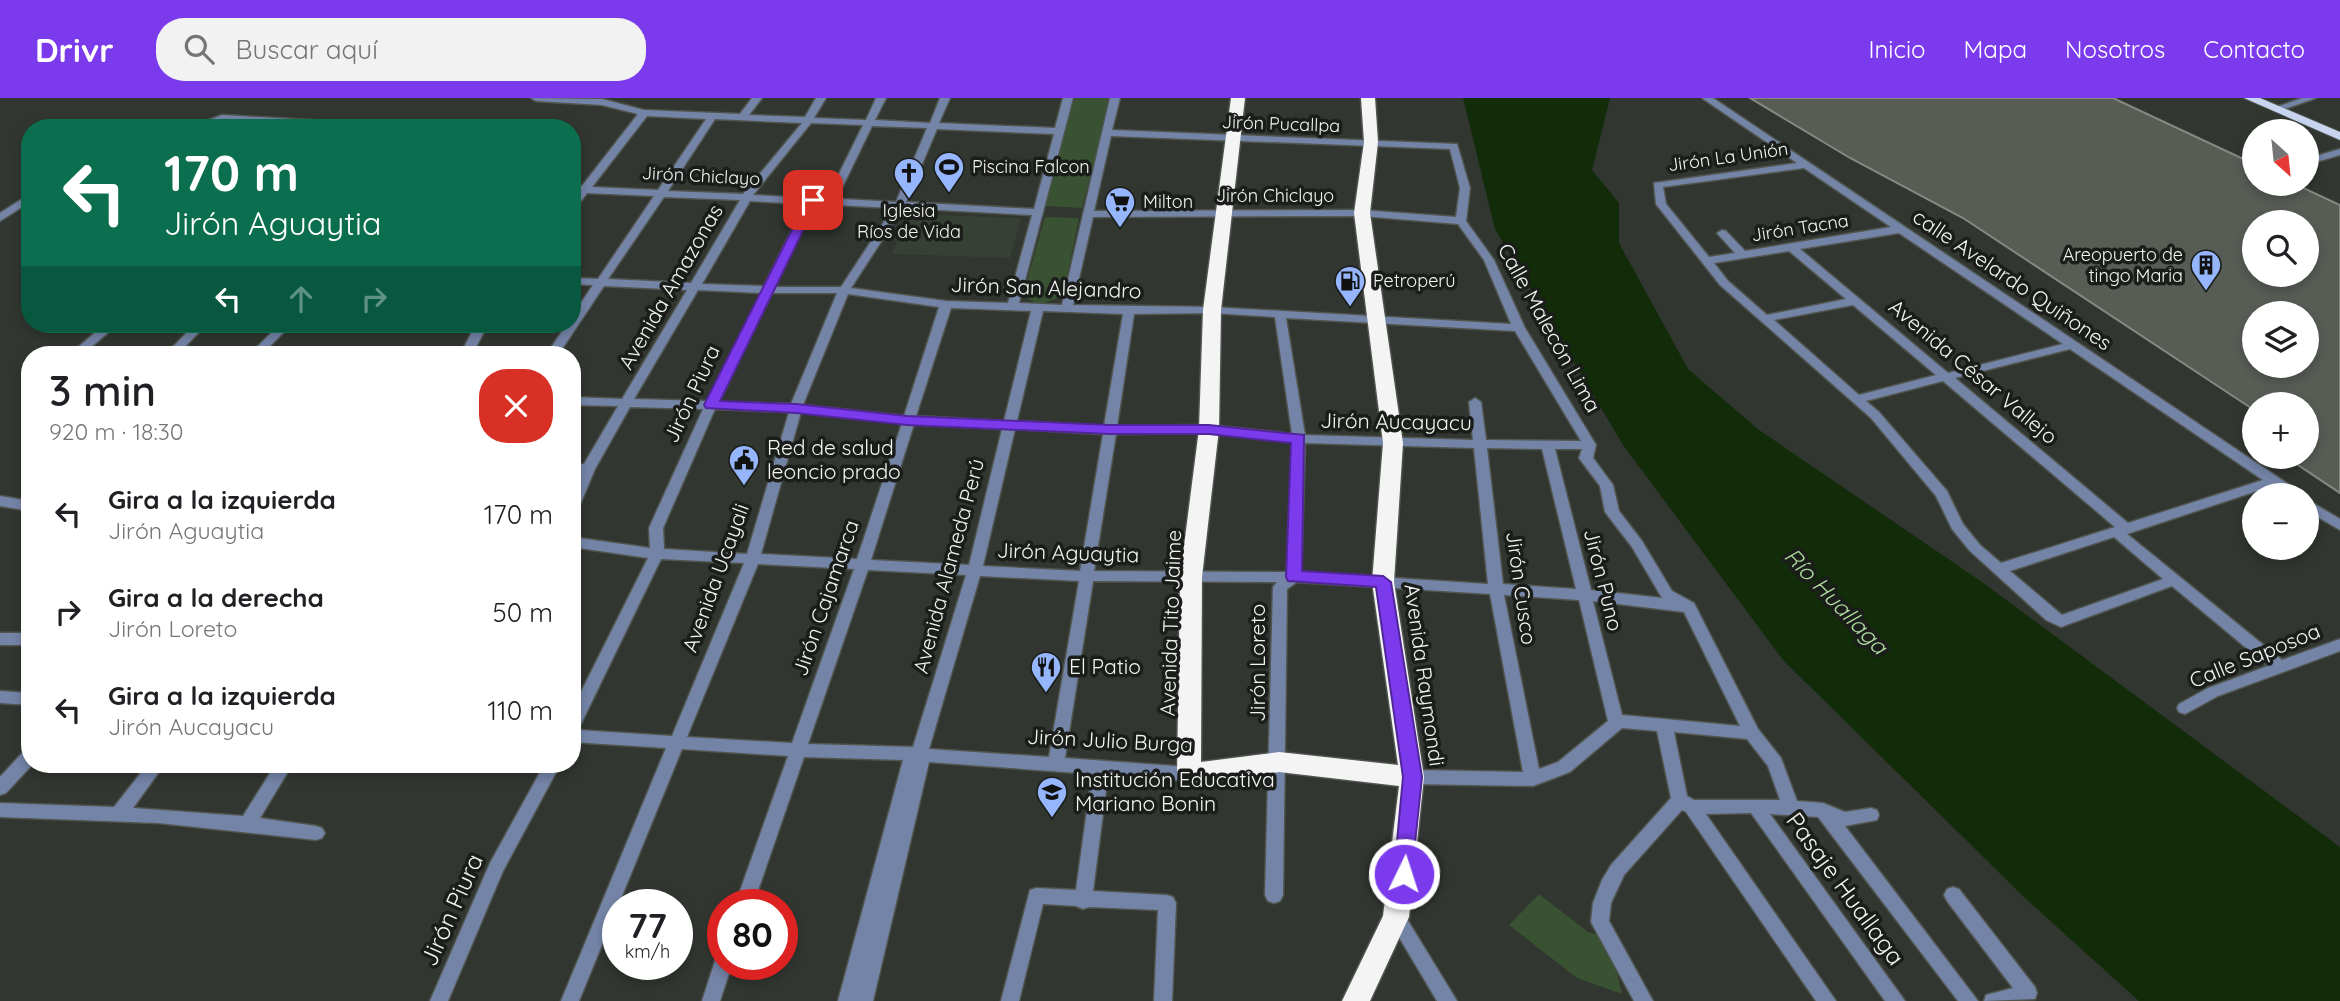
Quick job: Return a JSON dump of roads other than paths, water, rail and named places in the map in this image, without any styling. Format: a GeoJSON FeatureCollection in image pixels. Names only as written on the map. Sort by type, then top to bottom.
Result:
{"type":"FeatureCollection","features":[{"type":"Feature","properties":{"kind":"highway","name":"Avenida Tito Jaime"},"geometry":{"type":"LineString","coordinates":[[1189,774],[1191,577],[1209,429],[1212,310],[1238,98]]}},
{"type":"Feature","properties":{"kind":"highway","name":"Avenida Raymondi"},"geometry":{"type":"LineString","coordinates":[[1356,1001],[1396,917],[1404,874],[1412,777],[1383,582],[1393,443],[1362,213],[1371,142],[1367,98]]}},
{"type":"Feature","properties":{"kind":"highway","name":"Jirón Julio Burga"},"geometry":{"type":"LineString","coordinates":[[1189,774],[1279,762],[1412,777]]}},
{"type":"Feature","properties":{"kind":"main road"},"geometry":{"type":"LineString","coordinates":[[2250,98],[2340,136]]}},
{"type":"Feature","properties":{"kind":"street"},"geometry":{"type":"LineString","coordinates":[[537,98],[608,101],[644,113],[674,109],[712,117],[1060,131]]}},
{"type":"Feature","properties":{"kind":"street"},"geometry":{"type":"LineString","coordinates":[[742,118],[757,98]]}},
{"type":"Feature","properties":{"kind":"street","name":"Avenida Amazonas"},"geometry":{"type":"LineString","coordinates":[[581,486],[588,469],[747,195],[807,122],[821,98]]}},
{"type":"Feature","properties":{"kind":"street","name":"Jirón Piura"},"geometry":{"type":"LineString","coordinates":[[581,708],[657,554],[656,528],[711,405],[767,290],[813,200],[837,188],[881,98]]}},
{"type":"Feature","properties":{"kind":"street","name":"Avenida Ucayali"},"geometry":{"type":"LineString","coordinates":[[569,1001],[752,558],[796,408],[844,290],[899,206],[945,98]]}},
{"type":"Feature","properties":{"kind":"street"},"geometry":{"type":"LineString","coordinates":[[1013,306],[1068,98]]}},
{"type":"Feature","properties":{"kind":"street"},"geometry":{"type":"LineString","coordinates":[[1067,309],[1115,98]]}},
{"type":"Feature","properties":{"kind":"street","name":"calle Avelardo Quiñones"},"geometry":{"type":"LineString","coordinates":[[1707,98],[2276,483]]}},
{"type":"Feature","properties":{"kind":"street"},"geometry":{"type":"LineString","coordinates":[[2276,109],[2311,98]]}},
{"type":"Feature","properties":{"kind":"street"},"geometry":{"type":"LineString","coordinates":[[581,195],[644,113]]}},
{"type":"Feature","properties":{"kind":"street"},"geometry":{"type":"LineString","coordinates":[[581,310],[712,117]]}},
{"type":"Feature","properties":{"kind":"street"},"geometry":{"type":"LineString","coordinates":[[219,119],[239,119]]}},
{"type":"Feature","properties":{"kind":"street","name":"Jirón Pucallpa"},"geometry":{"type":"LineString","coordinates":[[1108,133],[1454,146],[1465,188],[1461,221]]}},
{"type":"Feature","properties":{"kind":"street"},"geometry":{"type":"LineString","coordinates":[[2319,158],[2340,152]]}},
{"type":"Feature","properties":{"kind":"street","name":"Jirón La Unión"},"geometry":{"type":"LineString","coordinates":[[1705,261],[1661,204],[1658,185],[1804,164]]}},
{"type":"Feature","properties":{"kind":"street","name":"Jirón Chiclayo"},"geometry":{"type":"LineString","coordinates":[[581,190],[747,195],[899,206],[1038,212]]}},
{"type":"Feature","properties":{"kind":"street"},"geometry":{"type":"LineString","coordinates":[[0,218],[21,203]]}},
{"type":"Feature","properties":{"kind":"street","name":"Jirón Chiclayo"},"geometry":{"type":"LineString","coordinates":[[1090,214],[1362,213],[1461,221]]}},
{"type":"Feature","properties":{"kind":"street","name":"Calle Malecón Lima"},"geometry":{"type":"LineString","coordinates":[[1461,221],[1489,260],[1519,328],[1590,445],[1586,458],[1606,485],[1612,512],[1637,544],[1667,595],[1689,607],[1752,733],[1775,763],[1791,809]]}},
{"type":"Feature","properties":{"kind":"street","name":"Jirón Tacna"},"geometry":{"type":"LineString","coordinates":[[1705,261],[1901,229]]}},
{"type":"Feature","properties":{"kind":"street"},"geometry":{"type":"LineString","coordinates":[[1722,233],[1743,255]]}},
{"type":"Feature","properties":{"kind":"street","name":"Avenida César Vallejo"},"geometry":{"type":"LineString","coordinates":[[1791,247],[1949,379],[2244,640],[2281,668]]}},
{"type":"Feature","properties":{"kind":"street"},"geometry":{"type":"LineString","coordinates":[[1705,261],[1724,283],[1858,399],[1942,494],[1958,526],[1997,570],[2061,621],[2175,580]]}},
{"type":"Feature","properties":{"kind":"street","name":"Jirón San Alejandro"},"geometry":{"type":"LineString","coordinates":[[581,281],[767,290],[844,290],[946,304],[1129,311],[1212,310],[1519,328]]}},
{"type":"Feature","properties":{"kind":"street"},"geometry":{"type":"LineString","coordinates":[[1767,318],[1856,301]]}},
{"type":"Feature","properties":{"kind":"street","name":"Jirón Cajamarca"},"geometry":{"type":"LineString","coordinates":[[749,889],[863,564],[946,304]]}},
{"type":"Feature","properties":{"kind":"street","name":"Avenida Alameda Perú"},"geometry":{"type":"LineString","coordinates":[[847,1001],[918,754],[975,570],[1038,307]]}},
{"type":"Feature","properties":{"kind":"street"},"geometry":{"type":"LineString","coordinates":[[1056,766],[1129,311]]}},
{"type":"Feature","properties":{"kind":"street","name":"Jirón Loreto"},"geometry":{"type":"LineString","coordinates":[[1274,895],[1279,762],[1280,587],[1294,577],[1299,439],[1280,314]]}},
{"type":"Feature","properties":{"kind":"street"},"geometry":{"type":"LineString","coordinates":[[86,346],[101,333]]}},
{"type":"Feature","properties":{"kind":"street"},"geometry":{"type":"LineString","coordinates":[[180,346],[192,333]]}},
{"type":"Feature","properties":{"kind":"street"},"geometry":{"type":"LineString","coordinates":[[264,346],[277,333]]}},
{"type":"Feature","properties":{"kind":"street"},"geometry":{"type":"LineString","coordinates":[[1858,399],[1949,379],[2071,345]]}},
{"type":"Feature","properties":{"kind":"street","name":"Jirón Aucayacu"},"geometry":{"type":"LineString","coordinates":[[581,401],[796,408],[907,420],[1110,430],[1209,429],[1299,439],[1590,445]]}},
{"type":"Feature","properties":{"kind":"street","name":"Jirón Cusco"},"geometry":{"type":"LineString","coordinates":[[1475,402],[1496,589],[1533,779]]}},
{"type":"Feature","properties":{"kind":"street","name":"Jirón Puno"},"geometry":{"type":"LineString","coordinates":[[1548,446],[1616,723]]}},
{"type":"Feature","properties":{"kind":"street"},"geometry":{"type":"LineString","coordinates":[[581,469],[588,469]]}},
{"type":"Feature","properties":{"kind":"street"},"geometry":{"type":"LineString","coordinates":[[1997,570],[2273,481]]}},
{"type":"Feature","properties":{"kind":"street"},"geometry":{"type":"LineString","coordinates":[[0,501],[21,504]]}},
{"type":"Feature","properties":{"kind":"street"},"geometry":{"type":"LineString","coordinates":[[2319,511],[2340,524]]}},
{"type":"Feature","properties":{"kind":"street","name":"Jirón Aguaytia"},"geometry":{"type":"LineString","coordinates":[[581,542],[657,554],[1087,576],[1294,577],[1585,595],[1689,607]]}},
{"type":"Feature","properties":{"kind":"street"},"geometry":{"type":"LineString","coordinates":[[0,639],[21,639]]}},
{"type":"Feature","properties":{"kind":"street","name":"Calle Saposoa"},"geometry":{"type":"LineString","coordinates":[[2185,708],[2213,692],[2340,645]]}},
{"type":"Feature","properties":{"kind":"street"},"geometry":{"type":"LineString","coordinates":[[0,697],[21,698]]}},
{"type":"Feature","properties":{"kind":"street"},"geometry":{"type":"LineString","coordinates":[[1616,723],[1664,724],[1752,733]]}},
{"type":"Feature","properties":{"kind":"street","name":"Jirón Julio Burga"},"geometry":{"type":"LineString","coordinates":[[1412,777],[1533,779],[1564,767],[1616,723]]}},
{"type":"Feature","properties":{"kind":"street"},"geometry":{"type":"LineString","coordinates":[[1664,724],[1686,803],[1828,1001]]}},
{"type":"Feature","properties":{"kind":"street","name":"Jirón Julio Burga"},"geometry":{"type":"LineString","coordinates":[[581,737],[797,750],[918,754],[1189,774]]}},
{"type":"Feature","properties":{"kind":"street","name":"Avenida Alameda Perú"},"geometry":{"type":"LineString","coordinates":[[864,1001],[918,754]]}},
{"type":"Feature","properties":{"kind":"street"},"geometry":{"type":"LineString","coordinates":[[0,788],[21,766]]}},
{"type":"Feature","properties":{"kind":"street"},"geometry":{"type":"LineString","coordinates":[[1083,901],[1101,769]]}},
{"type":"Feature","properties":{"kind":"street"},"geometry":{"type":"LineString","coordinates":[[120,812],[150,773]]}},
{"type":"Feature","properties":{"kind":"street"},"geometry":{"type":"LineString","coordinates":[[248,823],[279,773]]}},
{"type":"Feature","properties":{"kind":"street","name":"Jirón Piura"},"geometry":{"type":"LineString","coordinates":[[439,1001],[496,869],[548,773]]}},
{"type":"Feature","properties":{"kind":"street"},"geometry":{"type":"LineString","coordinates":[[1644,1001],[1600,922],[1600,909],[1608,885],[1621,866],[1686,803],[1823,810],[1844,819],[1871,815]]}},
{"type":"Feature","properties":{"kind":"street","name":"Pasaje Huallaga"},"geometry":{"type":"LineString","coordinates":[[1755,806],[1896,1001]]}},
{"type":"Feature","properties":{"kind":"street"},"geometry":{"type":"LineString","coordinates":[[0,810],[120,812],[248,823],[316,833]]}},
{"type":"Feature","properties":{"kind":"street"},"geometry":{"type":"LineString","coordinates":[[1823,810],[1969,1001]]}},
{"type":"Feature","properties":{"kind":"street"},"geometry":{"type":"LineString","coordinates":[[1953,895],[2028,993],[1993,1001]]}},
{"type":"Feature","properties":{"kind":"street"},"geometry":{"type":"LineString","coordinates":[[1010,1001],[1036,897],[1167,903],[1163,1001]]}},
{"type":"Feature","properties":{"kind":"street"},"geometry":{"type":"LineString","coordinates":[[1396,917],[1448,1001]]}},
{"type":"Feature","properties":{"kind":"street"},"geometry":{"type":"LineString","coordinates":[[711,1001],[718,980]]}},
{"type":"Feature","properties":{"kind":"water","name":"Río Huallaga"},"geometry":{"type":"Polygon","coordinates":[[[1463,98],[1610,98],[1592,170],[1619,203],[1619,243],[1688,369],[1759,430],[1982,582],[2340,847],[2340,1001],[2139,1001],[2026,899],[1783,660],[1623,445],[1495,229],[1463,98]]]}},
{"type":"Feature","properties":{"kind":"place","name":"Piscina Falcon"},"geometry":{"type":"Point","coordinates":[949,194]}},
{"type":"Feature","properties":{"kind":"place","name":"Iglesia Ríos de Vida"},"geometry":{"type":"Point","coordinates":[909,200]}},
{"type":"Feature","properties":{"kind":"place","name":"Milton"},"geometry":{"type":"Point","coordinates":[1120,229]}},
{"type":"Feature","properties":{"kind":"place","name":"Areopuerto de tingo Maria"},"geometry":{"type":"Point","coordinates":[2206,292]}},
{"type":"Feature","properties":{"kind":"place","name":"Petroperú"},"geometry":{"type":"Point","coordinates":[1350,308]}},
{"type":"Feature","properties":{"kind":"place","name":"Red de salud leoncio prado"},"geometry":{"type":"Point","coordinates":[744,487]}},
{"type":"Feature","properties":{"kind":"place","name":"El Patio"},"geometry":{"type":"Point","coordinates":[1046,694]}},
{"type":"Feature","properties":{"kind":"place","name":"Institución Educativa Mariano Bonin"},"geometry":{"type":"Point","coordinates":[1052,819]}}]}
